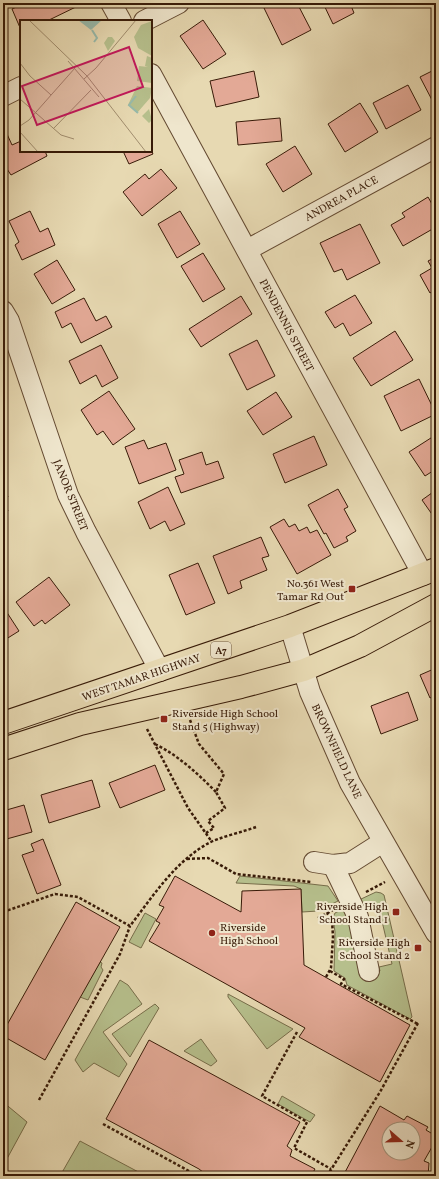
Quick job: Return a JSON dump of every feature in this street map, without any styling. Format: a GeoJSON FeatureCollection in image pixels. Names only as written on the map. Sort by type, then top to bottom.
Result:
{"type":"FeatureCollection","features":[{"type":"Feature","properties":{"kind":"highway","name":"WEST TAMAR HIGHWAY"},"geometry":{"type":"LineString","coordinates":[[3,723],[290,626],[430,572]]}},
{"type":"Feature","properties":{"kind":"highway"},"geometry":{"type":"LineString","coordinates":[[3,749],[80,724],[241,687],[304,670],[360,646],[436,605]]}},
{"type":"Feature","properties":{"kind":"street"},"geometry":{"type":"LineString","coordinates":[[111,3],[120,20]]}},
{"type":"Feature","properties":{"kind":"street"},"geometry":{"type":"LineString","coordinates":[[146,20],[179,3]]}},
{"type":"Feature","properties":{"kind":"street","name":"PENDENNIS STREET"},"geometry":{"type":"LineString","coordinates":[[152,76],[247,250],[430,572]]}},
{"type":"Feature","properties":{"kind":"street"},"geometry":{"type":"LineString","coordinates":[[3,96],[20,88]]}},
{"type":"Feature","properties":{"kind":"street","name":"ANDREA PLACE"},"geometry":{"type":"LineString","coordinates":[[247,250],[436,147]]}},
{"type":"Feature","properties":{"kind":"street","name":"JANOR STREET"},"geometry":{"type":"LineString","coordinates":[[3,310],[9,321],[68,494],[86,532],[160,671]]}},
{"type":"Feature","properties":{"kind":"street","name":"BROWNFIELD LANE"},"geometry":{"type":"LineString","coordinates":[[290,626],[310,692],[350,783],[436,932]]}},
{"type":"Feature","properties":{"kind":"street"},"geometry":{"type":"LineString","coordinates":[[314,862],[334,866],[350,863],[383,842]]}},
{"type":"Feature","properties":{"kind":"street"},"geometry":{"type":"LineString","coordinates":[[334,866],[358,917],[369,971]]}},
{"type":"Feature","properties":{"kind":"path"},"geometry":{"type":"LineString","coordinates":[[137,711],[188,808],[212,842]]}},
{"type":"Feature","properties":{"kind":"path"},"geometry":{"type":"LineString","coordinates":[[189,719],[199,744],[224,774],[216,792]]}},
{"type":"Feature","properties":{"kind":"path"},"geometry":{"type":"LineString","coordinates":[[155,744],[183,761],[199,774],[216,792],[225,808],[208,821],[214,828],[206,833]]}},
{"type":"Feature","properties":{"kind":"path"},"geometry":{"type":"LineString","coordinates":[[39,1100],[120,954],[130,926],[163,881],[185,860],[208,844],[256,827]]}},
{"type":"Feature","properties":{"kind":"path"},"geometry":{"type":"LineString","coordinates":[[185,860],[208,858],[236,874],[318,883]]}},
{"type":"Feature","properties":{"kind":"path"},"geometry":{"type":"LineString","coordinates":[[364,894],[385,882]]}},
{"type":"Feature","properties":{"kind":"path"},"geometry":{"type":"LineString","coordinates":[[3,912],[55,894],[78,897],[130,926]]}},
{"type":"Feature","properties":{"kind":"path"},"geometry":{"type":"LineString","coordinates":[[318,918],[334,909]]}},
{"type":"Feature","properties":{"kind":"path"},"geometry":{"type":"LineString","coordinates":[[326,977],[331,968],[333,937],[332,920],[327,913]]}},
{"type":"Feature","properties":{"kind":"path"},"geometry":{"type":"LineString","coordinates":[[327,1176],[380,1092],[418,1024],[341,984],[344,979],[330,971]]}},
{"type":"Feature","properties":{"kind":"path"},"geometry":{"type":"LineString","coordinates":[[297,1032],[262,1096],[307,1122],[294,1148],[331,1169]]}},
{"type":"Feature","properties":{"kind":"path"},"geometry":{"type":"LineString","coordinates":[[103,1124],[198,1176]]}},
{"type":"Feature","properties":{"kind":"green space"},"geometry":{"type":"Polygon","coordinates":[[[240,876],[328,886],[338,901],[318,911],[302,912],[301,889],[294,886],[236,883],[240,876]]]}},
{"type":"Feature","properties":{"kind":"green space"},"geometry":{"type":"Polygon","coordinates":[[[376,892],[384,895],[412,1017],[410,1019],[347,985],[345,978],[334,971],[335,932],[333,917],[335,913],[343,909],[348,915],[361,975],[380,971],[379,967],[392,964],[378,904],[363,907],[359,900],[376,892]]]}},
{"type":"Feature","properties":{"kind":"green space"},"geometry":{"type":"Polygon","coordinates":[[[145,913],[156,919],[141,948],[129,942],[145,913]]]}},
{"type":"Feature","properties":{"kind":"green space"},"geometry":{"type":"Polygon","coordinates":[[[100,962],[102,963],[101,967],[103,970],[88,1000],[80,997],[100,962]]]}},
{"type":"Feature","properties":{"kind":"green space"},"geometry":{"type":"Polygon","coordinates":[[[120,980],[128,985],[142,1004],[103,1032],[127,1064],[119,1077],[94,1063],[83,1072],[75,1060],[120,980]]]}},
{"type":"Feature","properties":{"kind":"green space"},"geometry":{"type":"Polygon","coordinates":[[[228,994],[293,1029],[267,1049],[228,997],[228,994]]]}},
{"type":"Feature","properties":{"kind":"green space"},"geometry":{"type":"Polygon","coordinates":[[[155,1004],[159,1008],[130,1057],[112,1034],[155,1004]]]}},
{"type":"Feature","properties":{"kind":"green space"},"geometry":{"type":"Polygon","coordinates":[[[201,1039],[217,1061],[211,1066],[184,1051],[201,1039]]]}},
{"type":"Feature","properties":{"kind":"green space"},"geometry":{"type":"Polygon","coordinates":[[[282,1096],[315,1115],[310,1122],[278,1104],[282,1096]]]}},
{"type":"Feature","properties":{"kind":"green space"},"geometry":{"type":"Polygon","coordinates":[[[3,1102],[27,1122],[3,1166],[3,1102]]]}},
{"type":"Feature","properties":{"kind":"green space"},"geometry":{"type":"Polygon","coordinates":[[[80,1141],[146,1176],[60,1176],[80,1141]]]}},
{"type":"Feature","properties":{"kind":"building"},"geometry":{"type":"Polygon","coordinates":[[[25,3],[82,3],[49,20],[20,20],[20,28],[12,9],[25,3]]]}},
{"type":"Feature","properties":{"kind":"building"},"geometry":{"type":"Polygon","coordinates":[[[274,3],[297,3],[311,30],[282,45],[264,8],[274,3]]]}},
{"type":"Feature","properties":{"kind":"building"},"geometry":{"type":"Polygon","coordinates":[[[323,3],[350,3],[354,13],[333,24],[323,3]]]}},
{"type":"Feature","properties":{"kind":"building"},"geometry":{"type":"Polygon","coordinates":[[[203,20],[226,54],[203,69],[180,36],[203,20]]]}},
{"type":"Feature","properties":{"kind":"building"},"geometry":{"type":"Polygon","coordinates":[[[436,69],[436,98],[432,100],[420,77],[436,69]]]}},
{"type":"Feature","properties":{"kind":"building"},"geometry":{"type":"Polygon","coordinates":[[[254,71],[259,97],[216,107],[210,81],[254,71]]]}},
{"type":"Feature","properties":{"kind":"building"},"geometry":{"type":"Polygon","coordinates":[[[408,85],[421,110],[386,129],[373,103],[408,85]]]}},
{"type":"Feature","properties":{"kind":"building"},"geometry":{"type":"Polygon","coordinates":[[[360,103],[378,132],[345,152],[328,124],[360,103]]]}},
{"type":"Feature","properties":{"kind":"building"},"geometry":{"type":"Polygon","coordinates":[[[280,118],[282,141],[238,145],[236,122],[280,118]]]}},
{"type":"Feature","properties":{"kind":"building"},"geometry":{"type":"Polygon","coordinates":[[[7,134],[12,145],[20,141],[20,152],[45,152],[47,156],[11,175],[5,166],[3,167],[3,136],[7,134]]]}},
{"type":"Feature","properties":{"kind":"building"},"geometry":{"type":"Polygon","coordinates":[[[295,146],[312,174],[283,192],[266,164],[295,146]]]}},
{"type":"Feature","properties":{"kind":"building"},"geometry":{"type":"Polygon","coordinates":[[[123,152],[152,152],[153,154],[129,164],[123,152]]]}},
{"type":"Feature","properties":{"kind":"building"},"geometry":{"type":"Polygon","coordinates":[[[161,169],[177,188],[142,216],[123,192],[145,174],[149,179],[161,169]]]}},
{"type":"Feature","properties":{"kind":"building"},"geometry":{"type":"Polygon","coordinates":[[[428,197],[436,211],[436,227],[403,246],[391,225],[405,217],[402,213],[428,197]]]}},
{"type":"Feature","properties":{"kind":"building"},"geometry":{"type":"Polygon","coordinates":[[[30,211],[40,232],[48,228],[55,245],[22,260],[15,245],[19,242],[9,221],[30,211]]]}},
{"type":"Feature","properties":{"kind":"building"},"geometry":{"type":"Polygon","coordinates":[[[180,211],[200,244],[177,258],[158,224],[180,211]]]}},
{"type":"Feature","properties":{"kind":"building"},"geometry":{"type":"Polygon","coordinates":[[[360,224],[380,263],[347,280],[342,269],[334,272],[320,243],[360,224]]]}},
{"type":"Feature","properties":{"kind":"building"},"geometry":{"type":"Polygon","coordinates":[[[203,253],[225,289],[203,302],[181,266],[203,253]]]}},
{"type":"Feature","properties":{"kind":"building"},"geometry":{"type":"Polygon","coordinates":[[[436,257],[436,289],[430,293],[420,275],[432,268],[428,261],[436,257]]]}},
{"type":"Feature","properties":{"kind":"building"},"geometry":{"type":"Polygon","coordinates":[[[57,260],[75,290],[52,304],[34,274],[57,260]]]}},
{"type":"Feature","properties":{"kind":"building"},"geometry":{"type":"Polygon","coordinates":[[[355,295],[372,323],[350,336],[343,323],[335,328],[325,312],[355,295]]]}},
{"type":"Feature","properties":{"kind":"building"},"geometry":{"type":"Polygon","coordinates":[[[241,296],[252,314],[201,347],[189,329],[241,296]]]}},
{"type":"Feature","properties":{"kind":"building"},"geometry":{"type":"Polygon","coordinates":[[[84,298],[96,321],[106,316],[112,327],[81,343],[71,323],[62,328],[55,312],[84,298]]]}},
{"type":"Feature","properties":{"kind":"building"},"geometry":{"type":"Polygon","coordinates":[[[395,331],[413,360],[371,386],[353,358],[395,331]]]}},
{"type":"Feature","properties":{"kind":"building"},"geometry":{"type":"Polygon","coordinates":[[[257,340],[275,376],[247,390],[229,354],[257,340]]]}},
{"type":"Feature","properties":{"kind":"building"},"geometry":{"type":"Polygon","coordinates":[[[101,345],[118,378],[102,387],[96,375],[80,384],[69,361],[101,345]]]}},
{"type":"Feature","properties":{"kind":"building"},"geometry":{"type":"Polygon","coordinates":[[[419,379],[436,414],[401,431],[384,396],[419,379]]]}},
{"type":"Feature","properties":{"kind":"building"},"geometry":{"type":"Polygon","coordinates":[[[109,391],[135,429],[113,445],[103,431],[97,435],[81,410],[109,391]]]}},
{"type":"Feature","properties":{"kind":"building"},"geometry":{"type":"Polygon","coordinates":[[[276,392],[292,417],[263,435],[247,411],[276,392]]]}},
{"type":"Feature","properties":{"kind":"building"},"geometry":{"type":"Polygon","coordinates":[[[314,436],[327,465],[285,483],[273,454],[314,436]]]}},
{"type":"Feature","properties":{"kind":"building"},"geometry":{"type":"Polygon","coordinates":[[[434,436],[436,440],[436,469],[425,476],[409,452],[434,436]]]}},
{"type":"Feature","properties":{"kind":"building"},"geometry":{"type":"Polygon","coordinates":[[[144,440],[148,449],[166,443],[176,470],[139,484],[125,447],[144,440]]]}},
{"type":"Feature","properties":{"kind":"building"},"geometry":{"type":"Polygon","coordinates":[[[202,452],[206,465],[218,461],[224,478],[181,493],[175,477],[184,474],[179,460],[202,452]]]}},
{"type":"Feature","properties":{"kind":"building"},"geometry":{"type":"Polygon","coordinates":[[[3,485],[8,497],[3,499],[3,485]]]}},
{"type":"Feature","properties":{"kind":"building"},"geometry":{"type":"Polygon","coordinates":[[[168,487],[185,524],[170,531],[165,521],[150,529],[138,502],[168,487]]]}},
{"type":"Feature","properties":{"kind":"building"},"geometry":{"type":"Polygon","coordinates":[[[338,489],[348,507],[344,509],[356,531],[346,537],[348,541],[334,548],[326,533],[324,534],[308,505],[338,489]]]}},
{"type":"Feature","properties":{"kind":"building"},"geometry":{"type":"Polygon","coordinates":[[[436,490],[436,520],[422,500],[436,490]]]}},
{"type":"Feature","properties":{"kind":"building"},"geometry":{"type":"Polygon","coordinates":[[[3,499],[8,511],[4,513],[7,521],[3,523],[3,499]]]}},
{"type":"Feature","properties":{"kind":"building"},"geometry":{"type":"Polygon","coordinates":[[[284,519],[289,527],[295,524],[299,531],[307,527],[310,533],[317,530],[331,555],[297,574],[270,527],[284,519]]]}},
{"type":"Feature","properties":{"kind":"building"},"geometry":{"type":"Polygon","coordinates":[[[261,537],[269,556],[262,558],[267,570],[240,581],[242,588],[228,594],[213,556],[261,537]]]}},
{"type":"Feature","properties":{"kind":"building"},"geometry":{"type":"Polygon","coordinates":[[[198,563],[215,603],[186,615],[169,575],[198,563]]]}},
{"type":"Feature","properties":{"kind":"building"},"geometry":{"type":"Polygon","coordinates":[[[49,577],[70,605],[45,624],[42,620],[34,626],[16,602],[49,577]]]}},
{"type":"Feature","properties":{"kind":"building"},"geometry":{"type":"Polygon","coordinates":[[[6,611],[19,631],[3,641],[3,613],[6,611]]]}},
{"type":"Feature","properties":{"kind":"building"},"geometry":{"type":"Polygon","coordinates":[[[436,668],[436,695],[430,698],[420,675],[436,668]]]}},
{"type":"Feature","properties":{"kind":"building"},"geometry":{"type":"Polygon","coordinates":[[[408,692],[418,720],[381,734],[371,706],[408,692]]]}},
{"type":"Feature","properties":{"kind":"building"},"geometry":{"type":"Polygon","coordinates":[[[155,765],[165,790],[120,808],[109,783],[155,765]]]}},
{"type":"Feature","properties":{"kind":"building"},"geometry":{"type":"Polygon","coordinates":[[[92,780],[100,807],[49,823],[41,795],[92,780]]]}},
{"type":"Feature","properties":{"kind":"building"},"geometry":{"type":"Polygon","coordinates":[[[24,805],[32,832],[3,840],[3,811],[24,805]]]}},
{"type":"Feature","properties":{"kind":"building"},"geometry":{"type":"Polygon","coordinates":[[[43,839],[61,885],[37,894],[22,855],[34,851],[31,844],[43,839]]]}},
{"type":"Feature","properties":{"kind":"building"},"geometry":{"type":"Polygon","coordinates":[[[175,876],[241,912],[242,891],[301,889],[304,965],[410,1025],[380,1082],[299,1037],[305,1028],[149,941],[160,923],[156,921],[164,907],[159,905],[175,876]]]}},
{"type":"Feature","properties":{"kind":"building"},"geometry":{"type":"Polygon","coordinates":[[[76,902],[120,927],[45,1060],[3,1036],[3,1032],[76,902]]]}},
{"type":"Feature","properties":{"kind":"building"},"geometry":{"type":"Polygon","coordinates":[[[149,1040],[300,1122],[287,1146],[292,1150],[290,1156],[315,1169],[311,1176],[284,1176],[277,1173],[274,1176],[208,1176],[199,1169],[106,1119],[149,1040]]]}},
{"type":"Feature","properties":{"kind":"building"},"geometry":{"type":"Polygon","coordinates":[[[380,1106],[404,1120],[407,1116],[417,1121],[381,1121],[381,1161],[421,1161],[421,1123],[428,1127],[426,1130],[436,1136],[436,1140],[424,1161],[429,1163],[428,1176],[343,1176],[380,1106]]]}},
{"type":"Feature","properties":{"kind":"place","name":"No.361 West Tamar Rd Out"},"geometry":{"type":"Point","coordinates":[352,589]}},
{"type":"Feature","properties":{"kind":"place","name":"Riverside High School Stand 5 (Highway)"},"geometry":{"type":"Point","coordinates":[164,719]}},
{"type":"Feature","properties":{"kind":"place","name":"Riverside High School Stand 1"},"geometry":{"type":"Point","coordinates":[396,912]}},
{"type":"Feature","properties":{"kind":"place","name":"Riverside High School"},"geometry":{"type":"Point","coordinates":[212,933]}},
{"type":"Feature","properties":{"kind":"place","name":"Riverside High School Stand 2"},"geometry":{"type":"Point","coordinates":[418,948]}}]}
